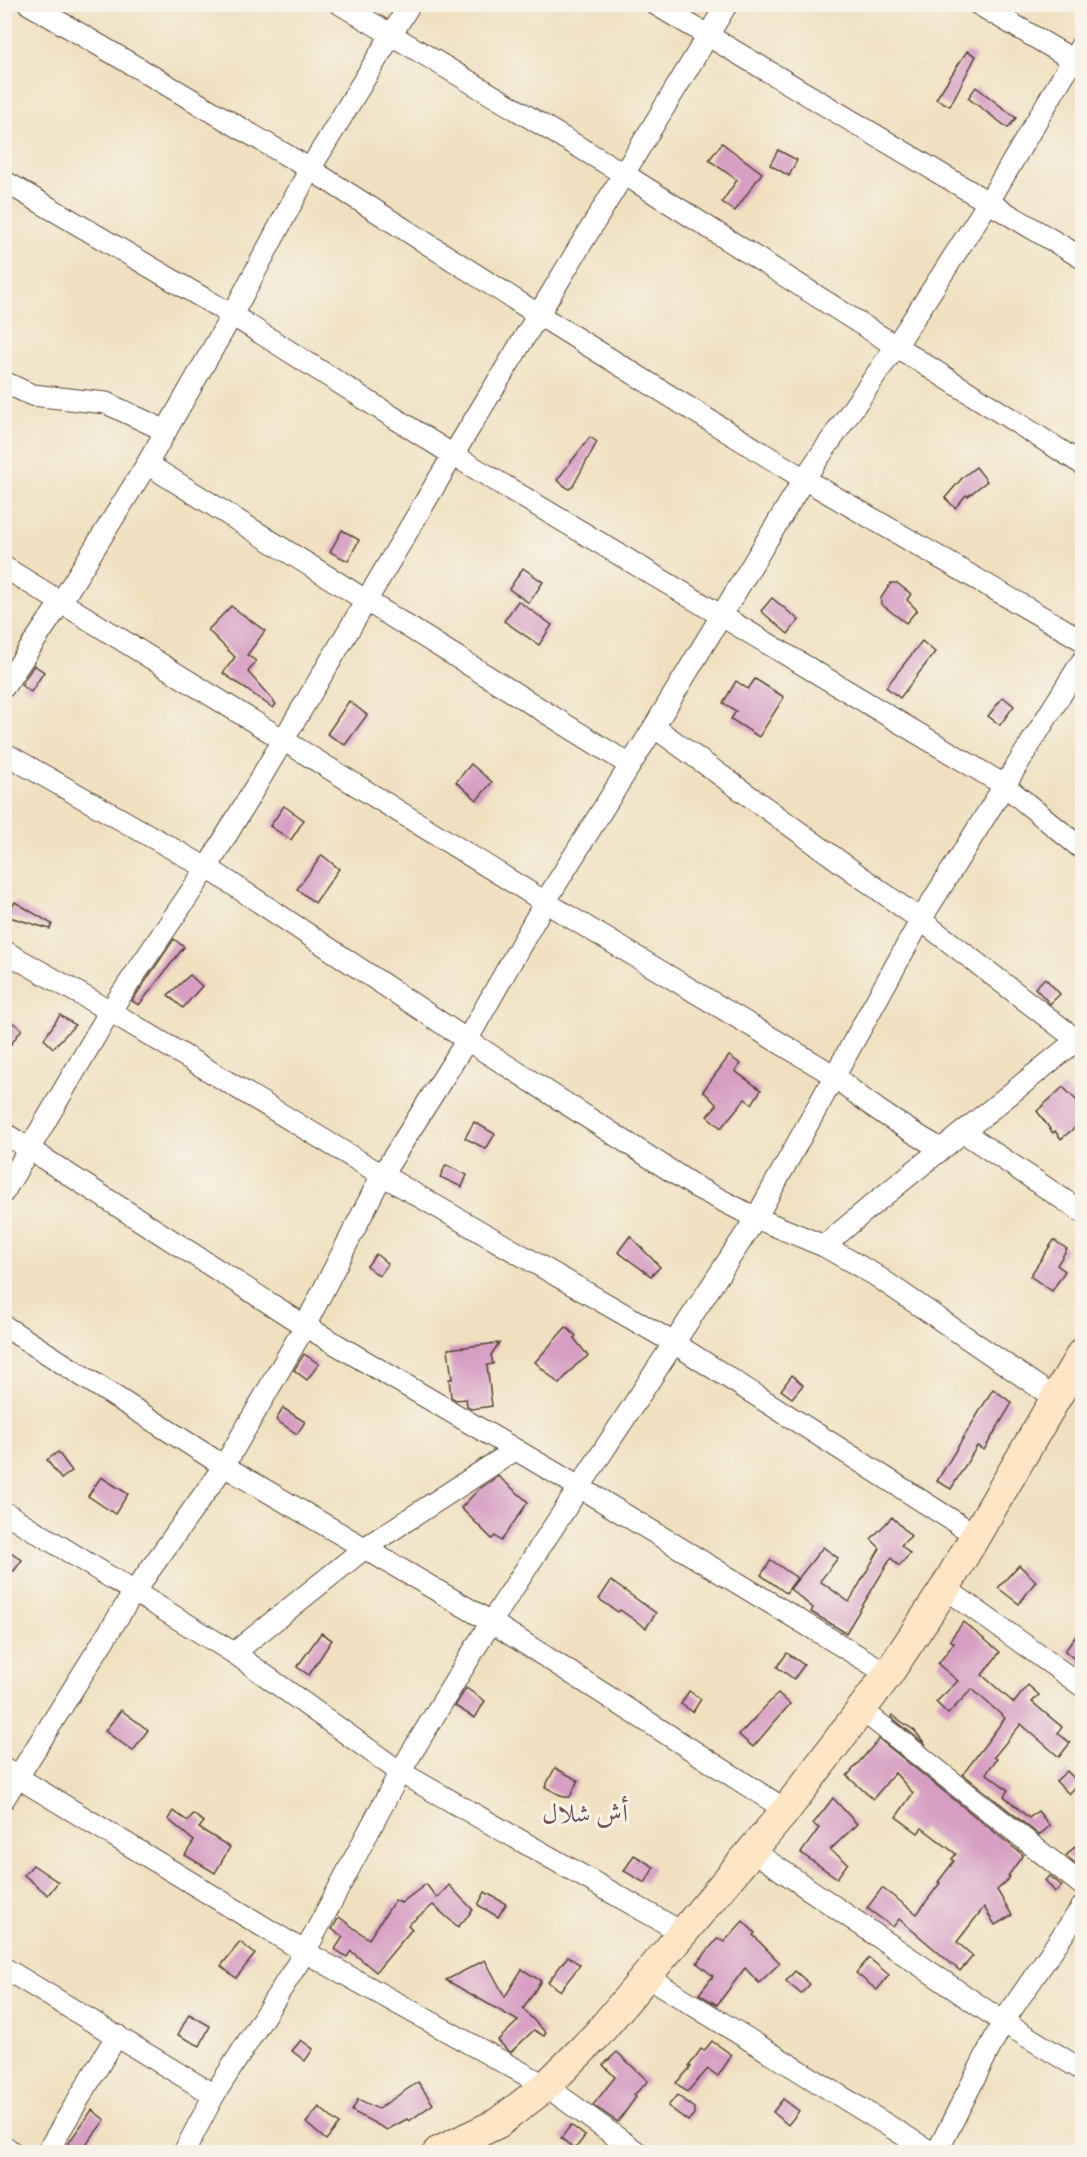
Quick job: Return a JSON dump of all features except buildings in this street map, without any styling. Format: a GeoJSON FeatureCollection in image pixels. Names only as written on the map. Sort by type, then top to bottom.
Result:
{"type":"FeatureCollection","features":[{"type":"Feature","properties":{"kind":"main road"},"geometry":{"type":"LineString","coordinates":[[438,2152],[498,2123],[546,2086],[596,2036],[753,1851],[862,1710],[945,1588],[1083,1353]]}},
{"type":"Feature","properties":{"kind":"street"},"geometry":{"type":"LineString","coordinates":[[29,4],[309,169],[804,479],[1083,640]]}},
{"type":"Feature","properties":{"kind":"street"},"geometry":{"type":"LineString","coordinates":[[340,4],[624,174],[1083,464]]}},
{"type":"Feature","properties":{"kind":"street"},"geometry":{"type":"LineString","coordinates":[[4,687],[61,602],[147,464],[231,315],[309,169],[410,4]]}},
{"type":"Feature","properties":{"kind":"street"},"geometry":{"type":"LineString","coordinates":[[655,4],[1083,258]]}},
{"type":"Feature","properties":{"kind":"street"},"geometry":{"type":"LineString","coordinates":[[4,1192],[110,1011],[207,868],[453,455],[727,4]]}},
{"type":"Feature","properties":{"kind":"street"},"geometry":{"type":"LineString","coordinates":[[4,1799],[11,1773],[134,1592],[224,1466],[305,1326],[382,1175],[467,1040],[545,902],[654,728],[804,479],[896,346],[1080,57],[978,4]]}},
{"type":"Feature","properties":{"kind":"street"},"geometry":{"type":"LineString","coordinates":[[4,181],[231,315],[453,455],[1004,784],[1083,849]]}},
{"type":"Feature","properties":{"kind":"street"},"geometry":{"type":"LineString","coordinates":[[4,382],[32,395],[106,403],[166,431]]}},
{"type":"Feature","properties":{"kind":"street"},"geometry":{"type":"LineString","coordinates":[[147,464],[630,765]]}},
{"type":"Feature","properties":{"kind":"street"},"geometry":{"type":"LineString","coordinates":[[4,567],[545,902],[835,1076],[877,1111],[941,1149]]}},
{"type":"Feature","properties":{"kind":"street"},"geometry":{"type":"LineString","coordinates":[[184,2152],[214,2095],[305,1952],[400,1772],[491,1622],[756,1218],[922,921],[1004,784],[1083,661]]}},
{"type":"Feature","properties":{"kind":"street"},"geometry":{"type":"LineString","coordinates":[[654,728],[1080,1038],[824,1246]]}},
{"type":"Feature","properties":{"kind":"street"},"geometry":{"type":"LineString","coordinates":[[4,753],[207,868],[467,1040],[696,1187],[756,1218],[824,1246],[875,1275],[1056,1399]]}},
{"type":"Feature","properties":{"kind":"street"},"geometry":{"type":"LineString","coordinates":[[4,951],[110,1011],[382,1175],[674,1342],[977,1536]]}},
{"type":"Feature","properties":{"kind":"street"},"geometry":{"type":"LineString","coordinates":[[963,1132],[1083,1212]]}},
{"type":"Feature","properties":{"kind":"street"},"geometry":{"type":"LineString","coordinates":[[4,1133],[305,1326],[579,1487],[888,1674]]}},
{"type":"Feature","properties":{"kind":"street"},"geometry":{"type":"LineString","coordinates":[[4,1326],[224,1466],[491,1622],[786,1810]]}},
{"type":"Feature","properties":{"kind":"street"},"geometry":{"type":"LineString","coordinates":[[234,1653],[366,1548],[515,1450]]}},
{"type":"Feature","properties":{"kind":"street"},"geometry":{"type":"LineString","coordinates":[[4,1512],[234,1653],[400,1772],[683,1933]]}},
{"type":"Feature","properties":{"kind":"street"},"geometry":{"type":"LineString","coordinates":[[945,1588],[1083,1686]]}},
{"type":"Feature","properties":{"kind":"street"},"geometry":{"type":"LineString","coordinates":[[862,1710],[1083,1885]]}},
{"type":"Feature","properties":{"kind":"street"},"geometry":{"type":"LineString","coordinates":[[11,1773],[305,1952],[546,2086],[637,2152]]}},
{"type":"Feature","properties":{"kind":"street"},"geometry":{"type":"LineString","coordinates":[[753,1851],[1003,2022],[1083,2070]]}},
{"type":"Feature","properties":{"kind":"street"},"geometry":{"type":"LineString","coordinates":[[937,2152],[1003,2022],[1083,1907]]}},
{"type":"Feature","properties":{"kind":"street"},"geometry":{"type":"LineString","coordinates":[[4,1968],[214,2095]]}},
{"type":"Feature","properties":{"kind":"street"},"geometry":{"type":"LineString","coordinates":[[646,1976],[931,2152]]}},
{"type":"Feature","properties":{"kind":"street"},"geometry":{"type":"LineString","coordinates":[[46,2152],[117,2035]]}},
{"type":"Feature","properties":{"kind":"street"},"geometry":{"type":"LineString","coordinates":[[4,2146],[12,2152]]}},
{"type":"Feature","properties":{"kind":"district","name":"أش شلال"},"geometry":{"type":"Point","coordinates":[585,1814]}}]}
